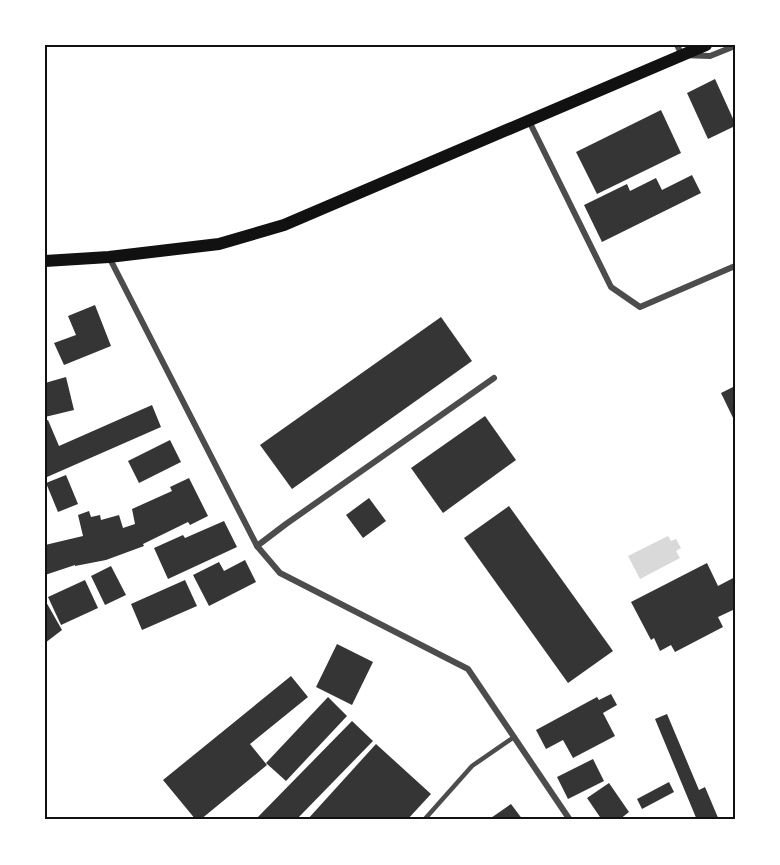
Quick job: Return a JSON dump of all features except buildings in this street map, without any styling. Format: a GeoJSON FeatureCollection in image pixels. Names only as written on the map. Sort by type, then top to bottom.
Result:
{"type":"FeatureCollection","features":[{"type":"Feature","properties":{"kind":"main road"},"geometry":{"type":"LineString","coordinates":[[45,261],[109,258],[219,244],[284,225],[529,121],[679,50],[706,45]]}},
{"type":"Feature","properties":{"kind":"street"},"geometry":{"type":"LineString","coordinates":[[679,50],[710,56],[735,46]]}},
{"type":"Feature","properties":{"kind":"street"},"geometry":{"type":"LineString","coordinates":[[529,121],[610,287],[640,307],[735,266]]}},
{"type":"Feature","properties":{"kind":"street"},"geometry":{"type":"LineString","coordinates":[[109,258],[257,546],[280,573],[468,669],[570,820]]}},
{"type":"Feature","properties":{"kind":"street"},"geometry":{"type":"LineString","coordinates":[[257,546],[494,378]]}},
{"type":"Feature","properties":{"kind":"lane"},"geometry":{"type":"LineString","coordinates":[[424,820],[472,766],[514,737]]}},
{"type":"Feature","properties":{"kind":"shaded area"},"geometry":{"type":"Polygon","coordinates":[[[668,536],[671,541],[676,539],[681,548],[676,551],[680,558],[640,579],[628,556],[668,536]]]}}]}
